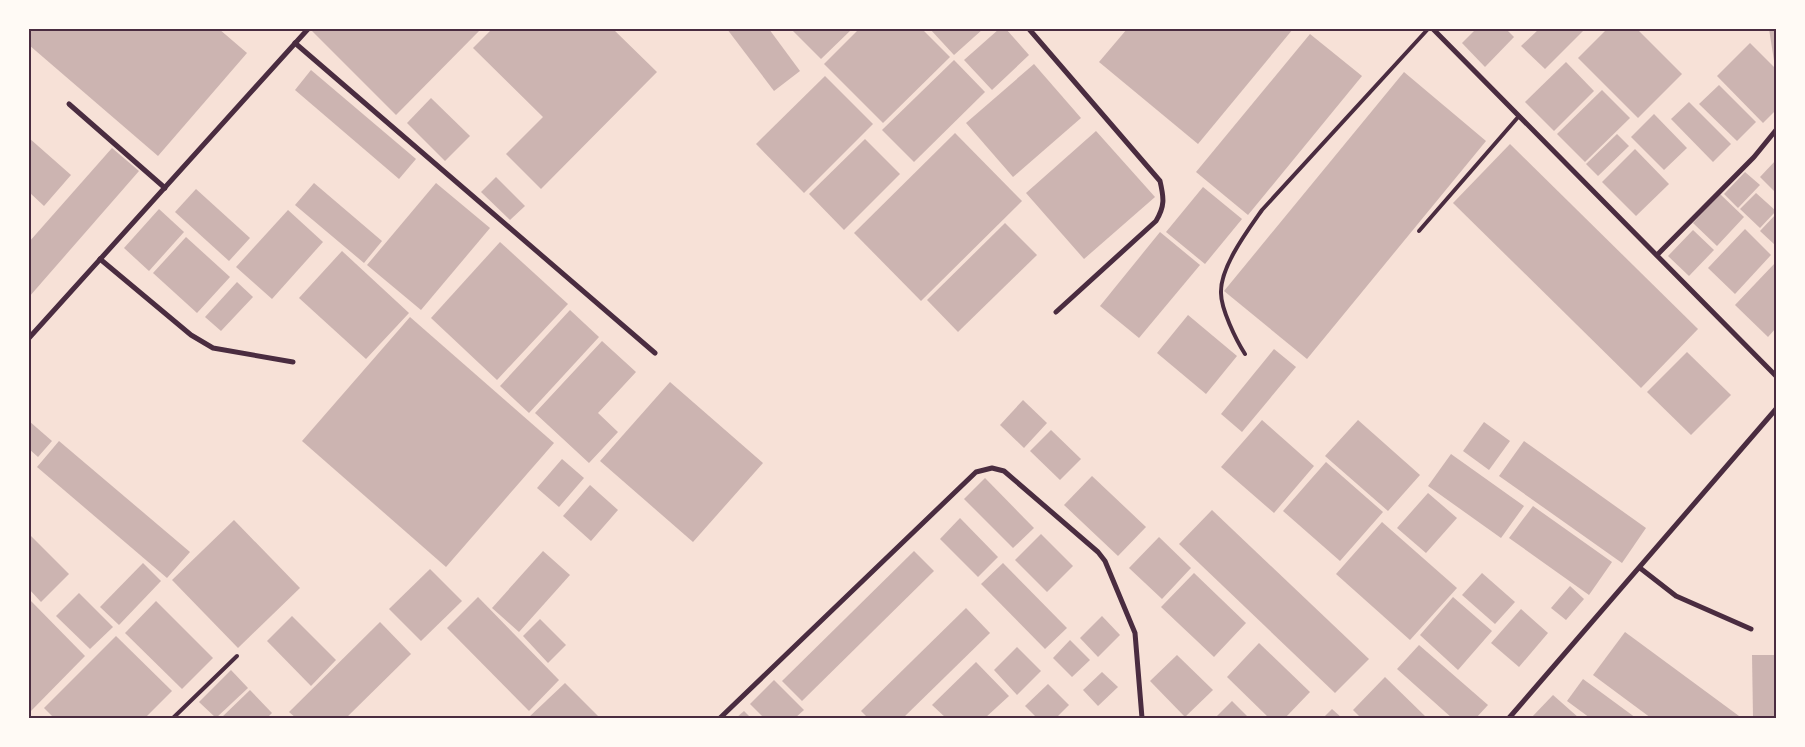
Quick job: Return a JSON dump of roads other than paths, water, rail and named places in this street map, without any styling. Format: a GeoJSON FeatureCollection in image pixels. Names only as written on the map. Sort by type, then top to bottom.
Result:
{"type":"FeatureCollection","features":[{"type":"Feature","properties":{"kind":"street"},"geometry":{"type":"LineString","coordinates":[[29,338],[308,29]]}},
{"type":"Feature","properties":{"kind":"street"},"geometry":{"type":"LineString","coordinates":[[1029,29],[1160,181],[1165,200],[1156,221],[1056,312]]}},
{"type":"Feature","properties":{"kind":"street"},"geometry":{"type":"LineString","coordinates":[[1433,29],[1776,376]]}},
{"type":"Feature","properties":{"kind":"street"},"geometry":{"type":"LineString","coordinates":[[296,43],[655,353]]}},
{"type":"Feature","properties":{"kind":"street"},"geometry":{"type":"LineString","coordinates":[[68,104],[165,188]]}},
{"type":"Feature","properties":{"kind":"street"},"geometry":{"type":"LineString","coordinates":[[1657,256],[1754,157],[1776,130]]}},
{"type":"Feature","properties":{"kind":"street"},"geometry":{"type":"LineString","coordinates":[[100,259],[192,335],[213,348],[294,362]]}},
{"type":"Feature","properties":{"kind":"street"},"geometry":{"type":"LineString","coordinates":[[1509,718],[1776,409]]}},
{"type":"Feature","properties":{"kind":"street"},"geometry":{"type":"LineString","coordinates":[[720,718],[976,472],[992,468],[1004,471],[1098,552],[1105,561],[1136,633],[1142,718]]}},
{"type":"Feature","properties":{"kind":"street"},"geometry":{"type":"LineString","coordinates":[[1640,568],[1676,596],[1751,629]]}},
{"type":"Feature","properties":{"kind":"lane"},"geometry":{"type":"LineString","coordinates":[[1245,354],[1221,295],[1222,282],[1244,235],[1262,210],[1428,29]]}},
{"type":"Feature","properties":{"kind":"lane"},"geometry":{"type":"LineString","coordinates":[[1419,231],[1519,116]]}},
{"type":"Feature","properties":{"kind":"lane"},"geometry":{"type":"LineString","coordinates":[[173,718],[237,656]]}}]}
